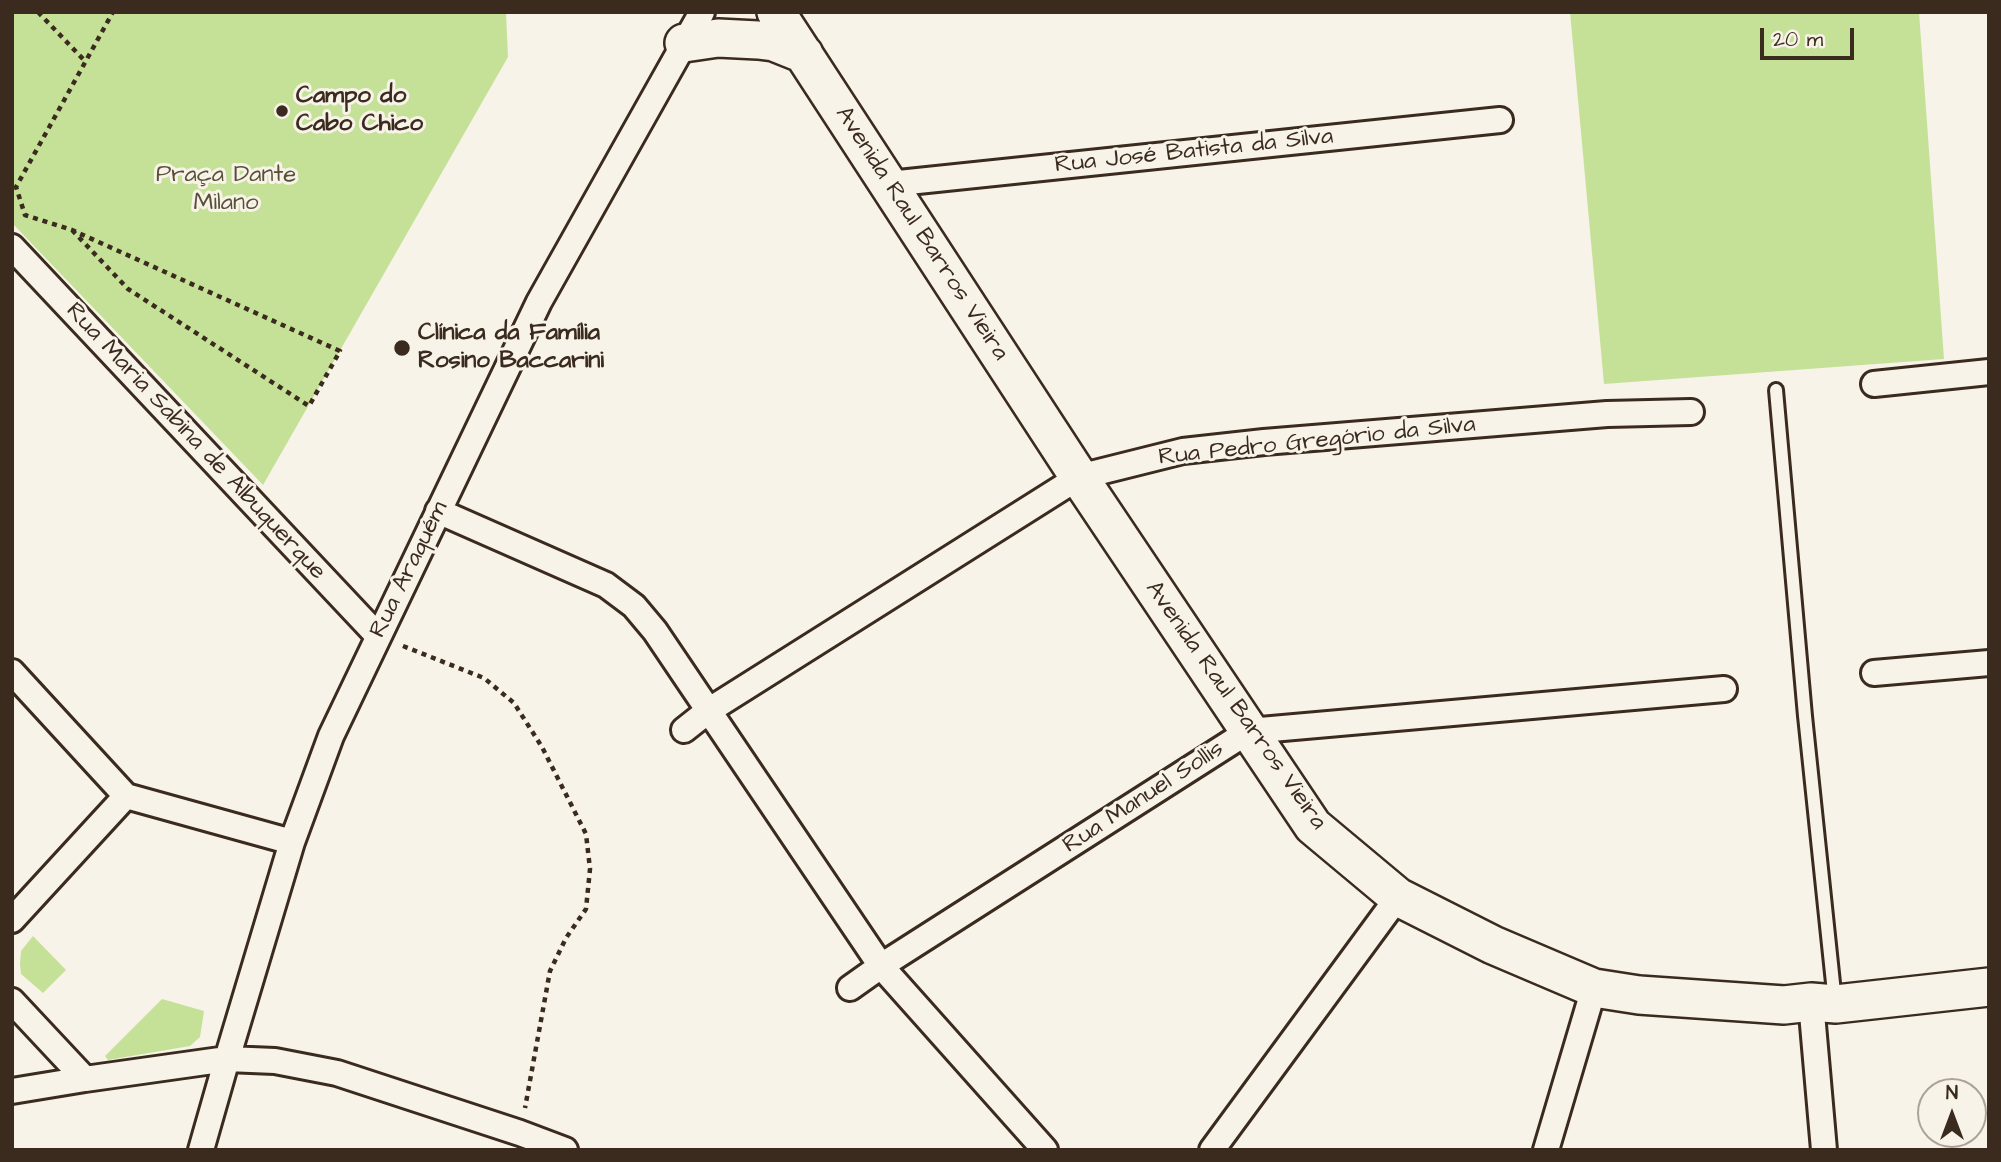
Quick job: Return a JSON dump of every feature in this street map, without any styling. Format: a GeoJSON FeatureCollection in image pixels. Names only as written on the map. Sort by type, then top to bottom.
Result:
{"type":"FeatureCollection","features":[{"type":"Feature","properties":{"kind":"street","name":"Avenida Raul Barros Vieira"},"geometry":{"type":"LineString","coordinates":[[776,12],[1079,477],[1313,826],[1398,897],[1493,945],[1594,988],[1639,995],[1784,1005],[1989,987]]}},
{"type":"Feature","properties":{"kind":"street","name":"Avenida Raul Barros Vieira"},"geometry":{"type":"LineString","coordinates":[[799,12],[804,54]]}},
{"type":"Feature","properties":{"kind":"street"},"geometry":{"type":"LineString","coordinates":[[695,22],[718,38],[774,42],[804,54]]}},
{"type":"Feature","properties":{"kind":"street","name":"Rua Araquém"},"geometry":{"type":"LineString","coordinates":[[201,1150],[292,842],[331,736],[539,302],[695,22]]}},
{"type":"Feature","properties":{"kind":"street","name":"Rua José Batista da Silva"},"geometry":{"type":"LineString","coordinates":[[888,184],[1500,120]]}},
{"type":"Feature","properties":{"kind":"street","name":"Rua Maria Sabina de Albuquerque"},"geometry":{"type":"LineString","coordinates":[[12,247],[378,636]]}},
{"type":"Feature","properties":{"kind":"street"},"geometry":{"type":"LineString","coordinates":[[1874,384],[1989,372]]}},
{"type":"Feature","properties":{"kind":"street","name":"Rua Pedro Gregório da Silva"},"geometry":{"type":"LineString","coordinates":[[684,730],[708,711],[1079,477],[1183,451],[1607,414],[1691,412]]}},
{"type":"Feature","properties":{"kind":"street"},"geometry":{"type":"LineString","coordinates":[[438,511],[606,585],[634,606],[655,631],[708,711],[731,740],[881,966],[1045,1150]]}},
{"type":"Feature","properties":{"kind":"street"},"geometry":{"type":"LineString","coordinates":[[1874,673],[1989,663]]}},
{"type":"Feature","properties":{"kind":"street"},"geometry":{"type":"LineString","coordinates":[[12,672],[126,796],[292,842]]}},
{"type":"Feature","properties":{"kind":"street","name":"Rua Manuel Sollis"},"geometry":{"type":"LineString","coordinates":[[850,988],[1249,731],[1724,689]]}},
{"type":"Feature","properties":{"kind":"street"},"geometry":{"type":"LineString","coordinates":[[12,920],[126,796]]}},
{"type":"Feature","properties":{"kind":"street"},"geometry":{"type":"LineString","coordinates":[[1212,1150],[1398,897]]}},
{"type":"Feature","properties":{"kind":"street"},"geometry":{"type":"LineString","coordinates":[[1546,1150],[1594,988]]}},
{"type":"Feature","properties":{"kind":"street"},"geometry":{"type":"LineString","coordinates":[[12,1001],[85,1079]]}},
{"type":"Feature","properties":{"kind":"street"},"geometry":{"type":"LineString","coordinates":[[1823,1003],[1824,1150]]}},
{"type":"Feature","properties":{"kind":"street"},"geometry":{"type":"LineString","coordinates":[[12,1091],[226,1059],[275,1060],[338,1073],[565,1150]]}},
{"type":"Feature","properties":{"kind":"lane"},"geometry":{"type":"LineString","coordinates":[[1776,390],[1805,716],[1823,1003]]}},
{"type":"Feature","properties":{"kind":"path"},"geometry":{"type":"LineString","coordinates":[[38,12],[83,60]]}},
{"type":"Feature","properties":{"kind":"path"},"geometry":{"type":"LineString","coordinates":[[72,230],[128,289],[309,406],[340,351],[72,230],[25,215],[16,187],[113,12]]}},
{"type":"Feature","properties":{"kind":"path"},"geometry":{"type":"LineString","coordinates":[[378,636],[484,678],[514,703],[542,747],[586,834],[590,869],[586,909],[566,938],[550,971],[520,1133]]}},
{"type":"Feature","properties":{"kind":"green space","name":"Praça Dante Milano"},"geometry":{"type":"Polygon","coordinates":[[[12,12],[506,12],[508,57],[263,485],[12,223],[12,12]]]}},
{"type":"Feature","properties":{"kind":"green space"},"geometry":{"type":"Polygon","coordinates":[[[1570,12],[1919,12],[1944,359],[1604,384],[1570,12]]]}},
{"type":"Feature","properties":{"kind":"green space"},"geometry":{"type":"Polygon","coordinates":[[[33,936],[66,970],[43,993],[21,974],[21,951],[33,936]]]}},
{"type":"Feature","properties":{"kind":"green space"},"geometry":{"type":"Polygon","coordinates":[[[162,999],[204,1011],[200,1037],[190,1046],[108,1060],[105,1056],[162,999]]]}},
{"type":"Feature","properties":{"kind":"place","name":"Campo do Cabo Chico"},"geometry":{"type":"Point","coordinates":[282,111]}},
{"type":"Feature","properties":{"kind":"place","name":"Clínica da Família Rosino Baccarini"},"geometry":{"type":"Point","coordinates":[402,348]}}]}
